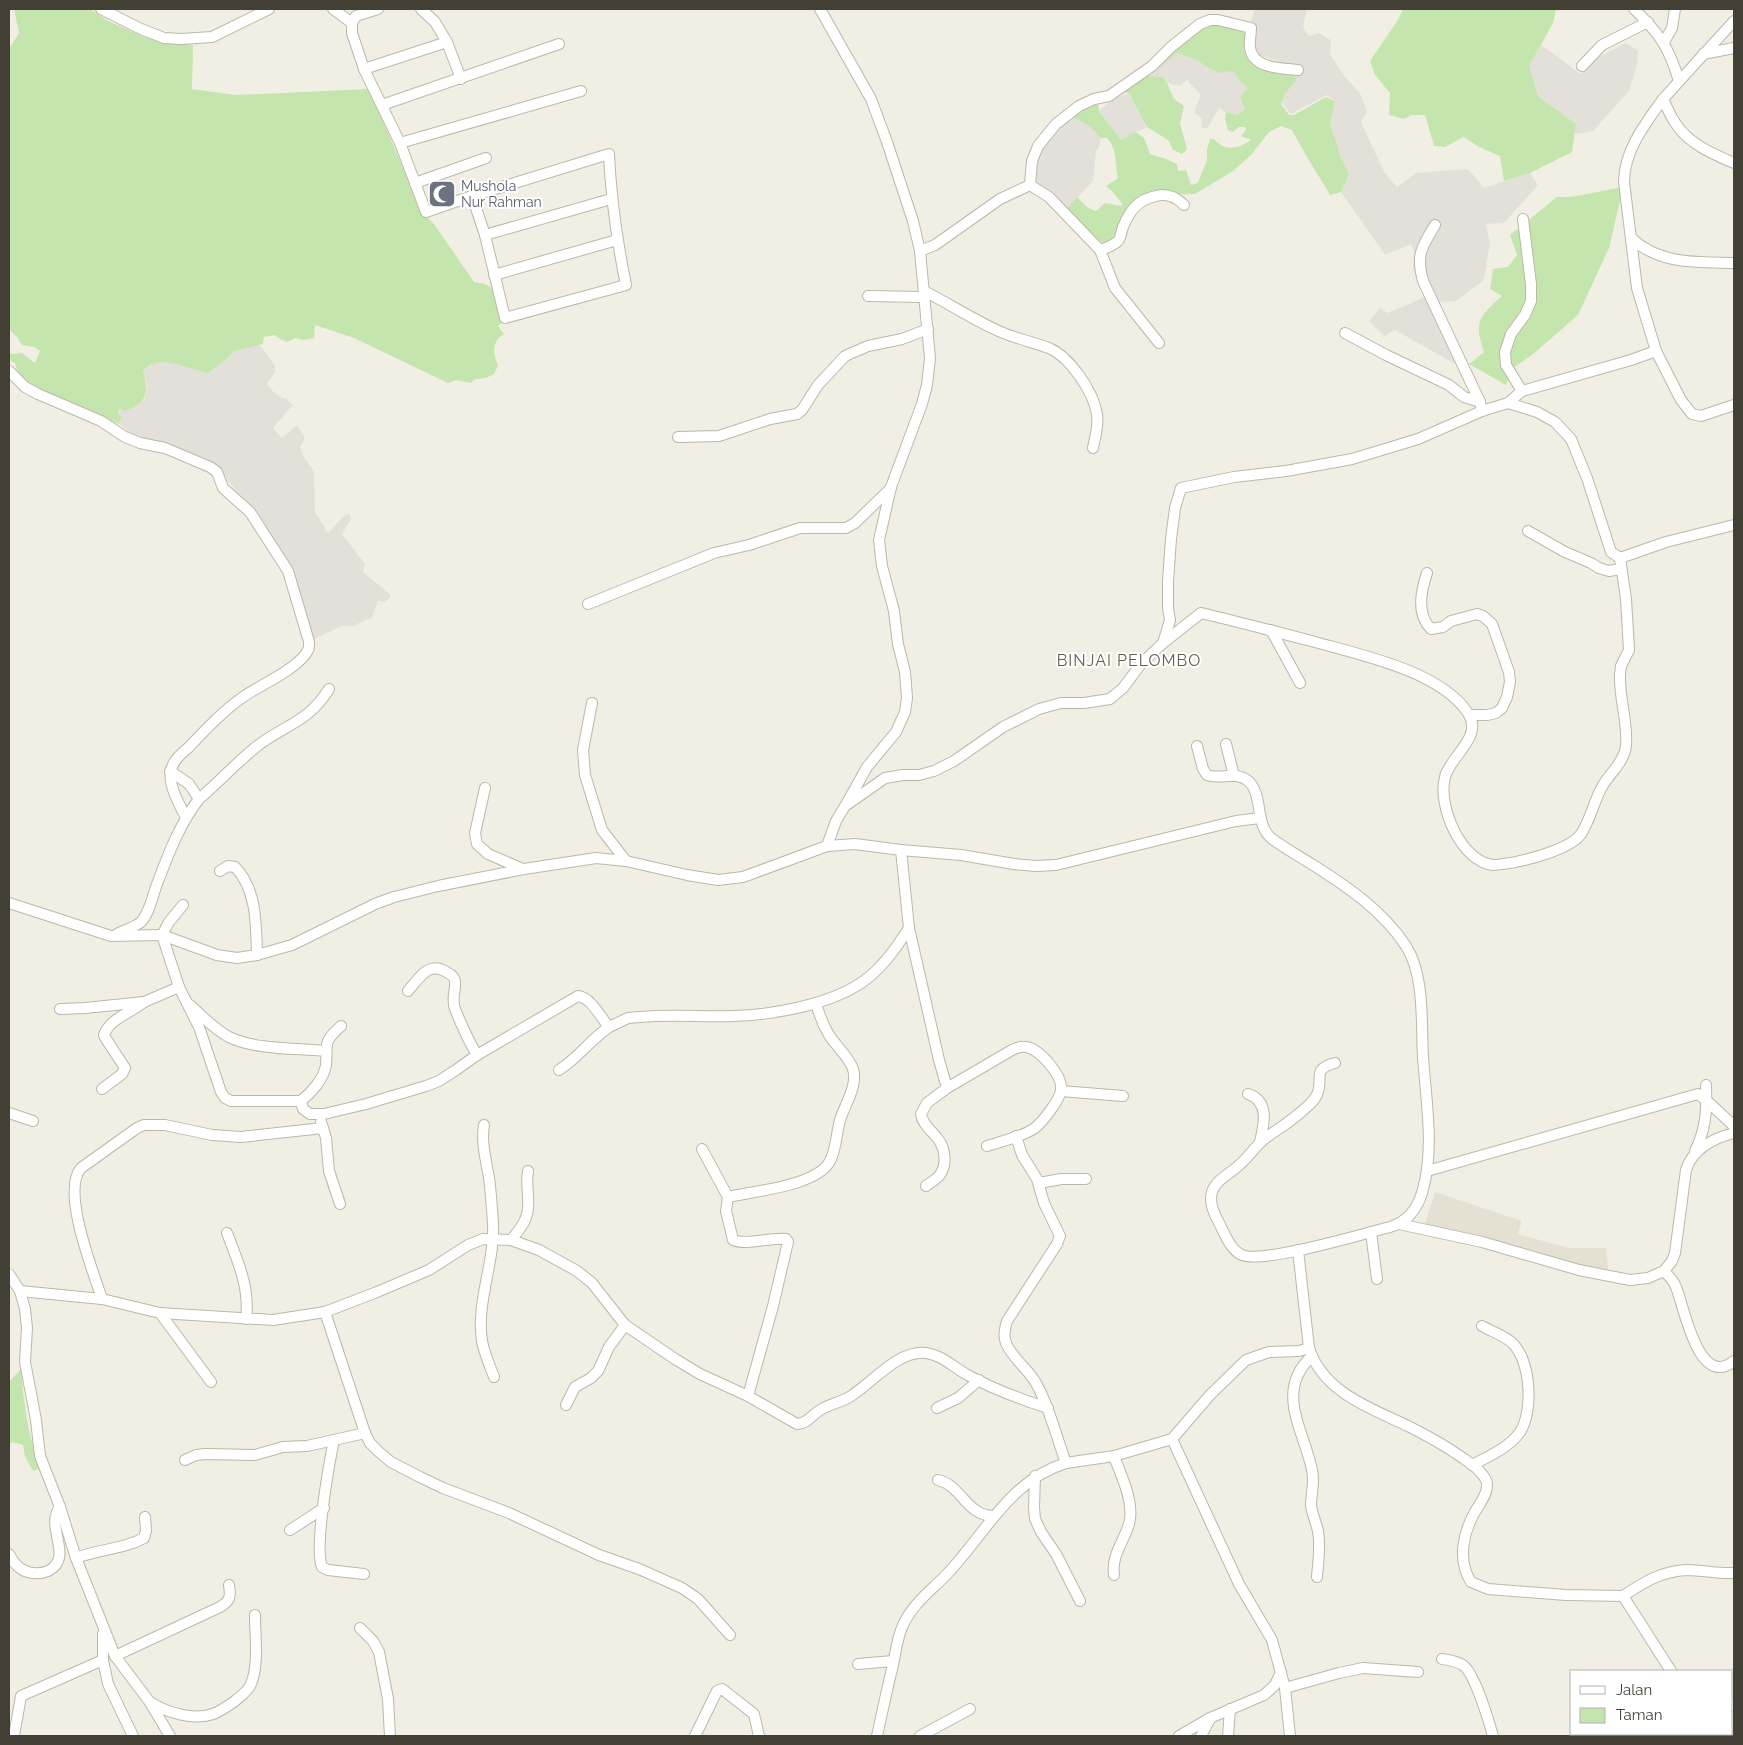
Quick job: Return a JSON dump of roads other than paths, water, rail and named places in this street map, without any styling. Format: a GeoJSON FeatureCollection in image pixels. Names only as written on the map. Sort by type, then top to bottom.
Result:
{"type":"FeatureCollection","features":[{"type":"Feature","properties":{"kind":"street"},"geometry":{"type":"LineString","coordinates":[[101,9],[141,30],[164,38],[181,39],[212,37],[268,9]]}},
{"type":"Feature","properties":{"kind":"street"},"geometry":{"type":"LineString","coordinates":[[333,9],[352,23]]}},
{"type":"Feature","properties":{"kind":"street"},"geometry":{"type":"LineString","coordinates":[[378,9],[358,14],[352,23],[352,33],[364,69],[400,143],[426,212],[472,196],[609,154],[617,240],[626,285],[505,318],[485,235],[472,196]]}},
{"type":"Feature","properties":{"kind":"street"},"geometry":{"type":"LineString","coordinates":[[421,9],[435,22],[447,42],[461,79]]}},
{"type":"Feature","properties":{"kind":"street"},"geometry":{"type":"LineString","coordinates":[[820,9],[871,99],[913,221],[920,251],[930,358],[922,404],[891,487],[880,530],[880,553],[894,611],[898,644],[905,672],[907,698],[905,712],[896,732],[867,767],[846,806],[836,820],[827,846]]}},
{"type":"Feature","properties":{"kind":"street"},"geometry":{"type":"LineString","coordinates":[[1634,9],[1648,22],[1664,42],[1672,58],[1679,81]]}},
{"type":"Feature","properties":{"kind":"street"},"geometry":{"type":"LineString","coordinates":[[1664,42],[1672,28],[1674,9]]}},
{"type":"Feature","properties":{"kind":"street"},"geometry":{"type":"LineString","coordinates":[[1030,185],[1034,154],[1038,146],[1056,124],[1079,106],[1094,99],[1109,96],[1152,66],[1171,47],[1200,24],[1210,20],[1218,20],[1251,28],[1250,49],[1255,59],[1268,65],[1298,70]]}},
{"type":"Feature","properties":{"kind":"street"},"geometry":{"type":"LineString","coordinates":[[1582,66],[1602,45],[1648,22]]}},
{"type":"Feature","properties":{"kind":"street"},"geometry":{"type":"LineString","coordinates":[[1734,22],[1663,99],[1634,144],[1625,166],[1624,182],[1637,288],[1656,351],[1681,400],[1692,414],[1701,416],[1734,405]]}},
{"type":"Feature","properties":{"kind":"street"},"geometry":{"type":"LineString","coordinates":[[364,69],[447,42]]}},
{"type":"Feature","properties":{"kind":"street"},"geometry":{"type":"LineString","coordinates":[[382,105],[559,44]]}},
{"type":"Feature","properties":{"kind":"street"},"geometry":{"type":"LineString","coordinates":[[1704,54],[1734,48]]}},
{"type":"Feature","properties":{"kind":"street"},"geometry":{"type":"LineString","coordinates":[[400,143],[581,91]]}},
{"type":"Feature","properties":{"kind":"street"},"geometry":{"type":"LineString","coordinates":[[1663,99],[1674,123],[1682,132],[1699,146],[1734,163]]}},
{"type":"Feature","properties":{"kind":"street"},"geometry":{"type":"LineString","coordinates":[[415,183],[486,158]]}},
{"type":"Feature","properties":{"kind":"street"},"geometry":{"type":"LineString","coordinates":[[920,251],[935,245],[1000,199],[1030,185]]}},
{"type":"Feature","properties":{"kind":"street"},"geometry":{"type":"LineString","coordinates":[[1030,185],[1049,197],[1100,250],[1115,288],[1158,343]]}},
{"type":"Feature","properties":{"kind":"street"},"geometry":{"type":"LineString","coordinates":[[1100,250],[1113,245],[1119,240],[1132,209],[1139,202],[1159,195],[1167,195],[1179,200],[1184,205]]}},
{"type":"Feature","properties":{"kind":"street"},"geometry":{"type":"LineString","coordinates":[[485,235],[612,199]]}},
{"type":"Feature","properties":{"kind":"street"},"geometry":{"type":"LineString","coordinates":[[1522,391],[1506,365],[1505,352],[1511,334],[1531,301],[1531,284],[1523,219]]}},
{"type":"Feature","properties":{"kind":"street"},"geometry":{"type":"LineString","coordinates":[[1435,225],[1421,247],[1419,256],[1423,281],[1481,407]]}},
{"type":"Feature","properties":{"kind":"street"},"geometry":{"type":"LineString","coordinates":[[1631,238],[1648,251],[1662,257],[1694,262],[1734,263]]}},
{"type":"Feature","properties":{"kind":"street"},"geometry":{"type":"LineString","coordinates":[[494,275],[617,240]]}},
{"type":"Feature","properties":{"kind":"street"},"geometry":{"type":"LineString","coordinates":[[868,296],[924,294],[999,331],[1025,342],[1049,348],[1063,356],[1081,380],[1095,407],[1097,420],[1093,448]]}},
{"type":"Feature","properties":{"kind":"street"},"geometry":{"type":"LineString","coordinates":[[678,437],[719,436],[770,419],[793,416],[802,410],[818,385],[845,356],[868,346],[902,339],[928,329]]}},
{"type":"Feature","properties":{"kind":"street"},"geometry":{"type":"LineString","coordinates":[[1345,333],[1449,385],[1481,407]]}},
{"type":"Feature","properties":{"kind":"street"},"geometry":{"type":"LineString","coordinates":[[1508,403],[1522,391],[1656,351]]}},
{"type":"Feature","properties":{"kind":"street"},"geometry":{"type":"LineString","coordinates":[[9,371],[25,387],[101,422],[125,438],[165,448],[210,467],[217,472],[223,488],[250,512],[288,571],[307,635],[308,651],[279,676],[245,695],[230,706],[178,758],[170,771],[175,794],[186,818]]}},
{"type":"Feature","properties":{"kind":"street"},"geometry":{"type":"LineString","coordinates":[[846,806],[885,778],[919,775],[934,771],[954,761],[1003,727],[1039,710],[1061,704],[1110,699],[1123,688],[1141,664],[1163,643],[1201,613],[1349,651],[1410,671],[1443,690],[1469,714],[1472,723],[1470,737],[1449,766],[1443,785],[1443,794],[1450,820],[1459,838],[1469,853],[1483,863],[1499,865],[1550,852],[1574,842],[1584,829],[1597,796],[1622,760],[1626,747],[1620,674],[1621,666],[1629,650],[1626,599],[1620,558],[1611,552],[1587,478],[1571,440],[1555,422],[1537,412],[1508,403],[1481,407],[1418,439],[1352,459],[1286,471],[1234,477],[1181,488],[1175,508],[1170,539],[1168,608],[1170,620],[1163,643]]}},
{"type":"Feature","properties":{"kind":"street"},"geometry":{"type":"LineString","coordinates":[[588,604],[714,553],[800,528],[846,528],[855,523],[891,487]]}},
{"type":"Feature","properties":{"kind":"street"},"geometry":{"type":"LineString","coordinates":[[1620,558],[1666,542],[1734,525]]}},
{"type":"Feature","properties":{"kind":"street"},"geometry":{"type":"LineString","coordinates":[[1528,531],[1565,552],[1599,568],[1609,571],[1622,569]]}},
{"type":"Feature","properties":{"kind":"street"},"geometry":{"type":"LineString","coordinates":[[1427,573],[1420,598],[1427,625],[1431,629],[1442,627],[1462,617],[1477,614],[1483,616],[1492,624],[1506,661],[1510,682],[1507,697],[1502,708],[1491,714],[1469,714]]}},
{"type":"Feature","properties":{"kind":"street"},"geometry":{"type":"LineString","coordinates":[[1271,630],[1300,683]]}},
{"type":"Feature","properties":{"kind":"street"},"geometry":{"type":"LineString","coordinates":[[111,936],[140,922],[146,914],[158,880],[186,818],[198,799],[256,747],[289,728],[314,709],[329,689]]}},
{"type":"Feature","properties":{"kind":"street"},"geometry":{"type":"LineString","coordinates":[[592,703],[584,742],[585,774],[602,830],[626,861]]}},
{"type":"Feature","properties":{"kind":"street"},"geometry":{"type":"LineString","coordinates":[[1226,744],[1234,776]]}},
{"type":"Feature","properties":{"kind":"street"},"geometry":{"type":"LineString","coordinates":[[1197,746],[1207,775],[1213,777],[1234,776],[1246,779],[1252,785],[1260,818],[1265,830],[1273,839],[1350,889],[1381,915],[1407,948],[1416,969],[1422,1011],[1428,1134],[1427,1171],[1419,1202],[1406,1220],[1399,1224],[1371,1232],[1298,1250],[1260,1256],[1242,1255],[1235,1250],[1226,1237],[1212,1210],[1211,1196],[1216,1185],[1239,1166],[1260,1142],[1302,1112],[1318,1092],[1318,1078],[1321,1071],[1326,1066],[1335,1063]]}},
{"type":"Feature","properties":{"kind":"street"},"geometry":{"type":"LineString","coordinates":[[170,771],[189,784],[198,799]]}},
{"type":"Feature","properties":{"kind":"street"},"geometry":{"type":"LineString","coordinates":[[485,788],[476,833],[477,844],[488,854],[524,869]]}},
{"type":"Feature","properties":{"kind":"street"},"geometry":{"type":"LineString","coordinates":[[9,903],[111,936],[162,935],[226,957],[237,958],[257,955],[292,945],[375,904],[394,897],[524,869],[596,858],[626,861],[687,876],[718,880],[743,877],[827,846],[855,844],[961,855],[1036,866],[1056,865],[1236,821],[1260,818]]}},
{"type":"Feature","properties":{"kind":"street"},"geometry":{"type":"LineString","coordinates":[[901,850],[909,928],[947,1088]]}},
{"type":"Feature","properties":{"kind":"street"},"geometry":{"type":"LineString","coordinates":[[220,871],[228,866],[235,867],[248,886],[254,914],[257,955]]}},
{"type":"Feature","properties":{"kind":"street"},"geometry":{"type":"LineString","coordinates":[[183,905],[169,922],[162,935],[179,987],[199,1028],[221,1092],[225,1098],[231,1101],[301,1101],[316,1086],[323,1073],[326,1066],[325,1050],[329,1038],[341,1026]]}},
{"type":"Feature","properties":{"kind":"street"},"geometry":{"type":"LineString","coordinates":[[560,1070],[571,1062],[590,1041],[608,1027],[628,1018],[640,1016],[734,1016],[764,1013],[816,1003],[837,995],[862,982],[891,955],[909,928]]}},
{"type":"Feature","properties":{"kind":"street"},"geometry":{"type":"LineString","coordinates":[[408,991],[432,968],[450,974],[455,982],[453,997],[455,1008],[477,1054]]}},
{"type":"Feature","properties":{"kind":"street"},"geometry":{"type":"LineString","coordinates":[[102,1089],[122,1074],[125,1068],[104,1035],[106,1029],[113,1022],[144,1002],[179,987]]}},
{"type":"Feature","properties":{"kind":"street"},"geometry":{"type":"LineString","coordinates":[[301,1101],[306,1112],[318,1114],[366,1104],[426,1086],[456,1070],[477,1054],[578,996],[582,996],[590,1002],[608,1027]]}},
{"type":"Feature","properties":{"kind":"street"},"geometry":{"type":"LineString","coordinates":[[184,999],[220,1031],[238,1041],[325,1050]]}},
{"type":"Feature","properties":{"kind":"street"},"geometry":{"type":"LineString","coordinates":[[60,1009],[144,1002]]}},
{"type":"Feature","properties":{"kind":"street"},"geometry":{"type":"LineString","coordinates":[[728,1196],[806,1180],[828,1166],[832,1159],[837,1130],[854,1080],[854,1072],[822,1023],[816,1003]]}},
{"type":"Feature","properties":{"kind":"street"},"geometry":{"type":"LineString","coordinates":[[926,1186],[942,1173],[944,1167],[941,1143],[923,1121],[921,1114],[927,1103],[947,1088],[1012,1050],[1024,1046],[1035,1050],[1045,1058],[1057,1076],[1061,1084],[1061,1091],[1052,1107],[1036,1126],[1016,1136],[987,1146]]}},
{"type":"Feature","properties":{"kind":"street"},"geometry":{"type":"LineString","coordinates":[[1399,1224],[1482,1242],[1536,1259],[1606,1276],[1630,1280],[1648,1278],[1664,1272],[1675,1253],[1686,1170],[1704,1130],[1707,1101],[1706,1085]]}},
{"type":"Feature","properties":{"kind":"street"},"geometry":{"type":"LineString","coordinates":[[1061,1091],[1123,1096]]}},
{"type":"Feature","properties":{"kind":"street"},"geometry":{"type":"LineString","coordinates":[[1248,1094],[1258,1100],[1264,1112],[1264,1126],[1260,1142]]}},
{"type":"Feature","properties":{"kind":"street"},"geometry":{"type":"LineString","coordinates":[[1427,1171],[1698,1094],[1734,1126]]}},
{"type":"Feature","properties":{"kind":"street"},"geometry":{"type":"LineString","coordinates":[[9,1113],[33,1121]]}},
{"type":"Feature","properties":{"kind":"street"},"geometry":{"type":"LineString","coordinates":[[318,1114],[326,1138],[328,1171],[340,1204]]}},
{"type":"Feature","properties":{"kind":"street"},"geometry":{"type":"LineString","coordinates":[[102,1299],[74,1204],[74,1182],[77,1172],[81,1168],[144,1125],[165,1125],[212,1135],[235,1137],[323,1128]]}},
{"type":"Feature","properties":{"kind":"street"},"geometry":{"type":"LineString","coordinates":[[484,1125],[482,1136],[491,1198],[493,1238],[481,1317],[482,1342],[494,1377]]}},
{"type":"Feature","properties":{"kind":"street"},"geometry":{"type":"LineString","coordinates":[[1694,1154],[1705,1146],[1734,1132]]}},
{"type":"Feature","properties":{"kind":"street"},"geometry":{"type":"LineString","coordinates":[[1016,1136],[1022,1155],[1039,1183],[1044,1203],[1059,1231],[1060,1239],[1007,1321],[1004,1334],[1008,1347],[1030,1374],[1048,1408],[1066,1463]]}},
{"type":"Feature","properties":{"kind":"street"},"geometry":{"type":"LineString","coordinates":[[702,1149],[728,1196],[726,1211],[733,1240],[741,1242],[778,1238],[786,1239],[788,1242],[773,1306],[748,1396]]}},
{"type":"Feature","properties":{"kind":"street"},"geometry":{"type":"LineString","coordinates":[[511,1240],[526,1219],[528,1171]]}},
{"type":"Feature","properties":{"kind":"street"},"geometry":{"type":"LineString","coordinates":[[1039,1183],[1061,1179],[1086,1179]]}},
{"type":"Feature","properties":{"kind":"street"},"geometry":{"type":"LineString","coordinates":[[1371,1232],[1377,1279]]}},
{"type":"Feature","properties":{"kind":"street"},"geometry":{"type":"LineString","coordinates":[[227,1234],[244,1278],[248,1297],[246,1319]]}},
{"type":"Feature","properties":{"kind":"street"},"geometry":{"type":"LineString","coordinates":[[20,1291],[102,1299],[160,1313],[273,1320],[325,1312],[429,1270],[468,1245],[482,1239],[511,1240],[539,1250],[577,1272],[592,1283],[625,1325],[700,1374],[748,1396],[793,1422],[801,1424],[822,1409],[849,1398],[898,1360],[909,1355],[924,1353],[936,1355],[1007,1394],[1048,1408]]}},
{"type":"Feature","properties":{"kind":"street"},"geometry":{"type":"LineString","coordinates":[[1298,1250],[1310,1352],[1328,1379],[1353,1400],[1428,1436],[1480,1471],[1486,1480],[1488,1486],[1485,1496],[1469,1524],[1465,1538],[1464,1566],[1471,1582],[1482,1587],[1498,1590],[1566,1595],[1623,1596],[1650,1578],[1664,1573],[1687,1570],[1734,1573]]}},
{"type":"Feature","properties":{"kind":"street"},"geometry":{"type":"LineString","coordinates":[[1664,1272],[1675,1284],[1689,1332],[1702,1355],[1718,1366],[1726,1367],[1734,1361]]}},
{"type":"Feature","properties":{"kind":"street"},"geometry":{"type":"LineString","coordinates":[[9,1274],[20,1291],[25,1309],[27,1328],[25,1362],[36,1420],[40,1456],[60,1506],[76,1558],[114,1656],[149,1701],[170,1736]]}},
{"type":"Feature","properties":{"kind":"street"},"geometry":{"type":"LineString","coordinates":[[325,1312],[365,1433],[370,1443],[391,1462],[442,1488],[541,1526],[584,1548],[682,1588],[698,1599],[730,1635]]}},
{"type":"Feature","properties":{"kind":"street"},"geometry":{"type":"LineString","coordinates":[[160,1313],[211,1382]]}},
{"type":"Feature","properties":{"kind":"street"},"geometry":{"type":"LineString","coordinates":[[566,1405],[574,1387],[591,1378],[598,1371],[609,1347],[625,1325]]}},
{"type":"Feature","properties":{"kind":"street"},"geometry":{"type":"LineString","coordinates":[[1472,1465],[1495,1453],[1520,1433],[1526,1420],[1529,1394],[1526,1373],[1517,1349],[1510,1341],[1482,1326]]}},
{"type":"Feature","properties":{"kind":"street"},"geometry":{"type":"LineString","coordinates":[[877,1736],[898,1639],[906,1618],[927,1593],[948,1573],[994,1516],[1035,1476],[1051,1467],[1066,1463],[1114,1456],[1172,1440],[1210,1396],[1246,1360],[1269,1352],[1310,1352]]}},
{"type":"Feature","properties":{"kind":"street"},"geometry":{"type":"LineString","coordinates":[[1310,1352],[1293,1386],[1292,1396],[1299,1429],[1312,1470],[1311,1504],[1313,1518],[1318,1530],[1319,1544],[1317,1577]]}},
{"type":"Feature","properties":{"kind":"street"},"geometry":{"type":"LineString","coordinates":[[937,1408],[958,1398],[979,1380]]}},
{"type":"Feature","properties":{"kind":"street"},"geometry":{"type":"LineString","coordinates":[[185,1460],[196,1455],[205,1454],[255,1455],[283,1447],[307,1446],[365,1433]]}},
{"type":"Feature","properties":{"kind":"street"},"geometry":{"type":"LineString","coordinates":[[334,1440],[319,1548],[321,1565],[328,1570],[364,1574]]}},
{"type":"Feature","properties":{"kind":"street"},"geometry":{"type":"LineString","coordinates":[[1172,1440],[1239,1584],[1272,1640],[1285,1688],[1290,1736]]}},
{"type":"Feature","properties":{"kind":"street"},"geometry":{"type":"LineString","coordinates":[[1114,1456],[1130,1502],[1131,1511],[1129,1525],[1113,1564],[1114,1575]]}},
{"type":"Feature","properties":{"kind":"street"},"geometry":{"type":"LineString","coordinates":[[1035,1476],[1035,1519],[1041,1532],[1056,1554],[1080,1601]]}},
{"type":"Feature","properties":{"kind":"street"},"geometry":{"type":"LineString","coordinates":[[938,1480],[950,1486],[979,1514],[994,1516]]}},
{"type":"Feature","properties":{"kind":"street"},"geometry":{"type":"LineString","coordinates":[[9,1554],[14,1564],[26,1572],[35,1574],[46,1572],[54,1567],[60,1557],[55,1518],[60,1506]]}},
{"type":"Feature","properties":{"kind":"street"},"geometry":{"type":"LineString","coordinates":[[290,1530],[324,1508]]}},
{"type":"Feature","properties":{"kind":"street"},"geometry":{"type":"LineString","coordinates":[[76,1558],[93,1552],[124,1547],[144,1538],[146,1532],[145,1517]]}},
{"type":"Feature","properties":{"kind":"street"},"geometry":{"type":"LineString","coordinates":[[114,1656],[228,1603],[230,1598],[229,1585]]}},
{"type":"Feature","properties":{"kind":"street"},"geometry":{"type":"LineString","coordinates":[[1623,1596],[1670,1670]]}},
{"type":"Feature","properties":{"kind":"street"},"geometry":{"type":"LineString","coordinates":[[149,1701],[171,1711],[195,1716],[210,1715],[223,1710],[242,1695],[249,1687],[253,1677],[255,1664],[255,1615]]}},
{"type":"Feature","properties":{"kind":"street"},"geometry":{"type":"LineString","coordinates":[[103,1628],[103,1660],[108,1684],[133,1736]]}},
{"type":"Feature","properties":{"kind":"street"},"geometry":{"type":"LineString","coordinates":[[360,1628],[373,1641],[379,1652],[388,1698],[390,1736]]}},
{"type":"Feature","properties":{"kind":"street"},"geometry":{"type":"LineString","coordinates":[[1442,1659],[1457,1662],[1467,1669],[1494,1736]]}},
{"type":"Feature","properties":{"kind":"street"},"geometry":{"type":"LineString","coordinates":[[14,1736],[16,1697],[103,1660]]}},
{"type":"Feature","properties":{"kind":"street"},"geometry":{"type":"LineString","coordinates":[[858,1664],[893,1661]]}},
{"type":"Feature","properties":{"kind":"street"},"geometry":{"type":"LineString","coordinates":[[1285,1688],[1363,1668],[1418,1672]]}},
{"type":"Feature","properties":{"kind":"street"},"geometry":{"type":"LineString","coordinates":[[1179,1736],[1210,1718],[1264,1695],[1274,1685],[1281,1672]]}},
{"type":"Feature","properties":{"kind":"street"},"geometry":{"type":"LineString","coordinates":[[695,1736],[717,1691],[722,1689],[754,1714],[759,1736]]}},
{"type":"Feature","properties":{"kind":"street"},"geometry":{"type":"LineString","coordinates":[[920,1736],[970,1709]]}},
{"type":"Feature","properties":{"kind":"street"},"geometry":{"type":"LineString","coordinates":[[1228,1736],[1230,1709]]}},
{"type":"Feature","properties":{"kind":"street"},"geometry":{"type":"LineString","coordinates":[[1201,1736],[1210,1718]]}},
{"type":"Feature","properties":{"kind":"place","name":"Mushola Nur Rahman"},"geometry":{"type":"Point","coordinates":[442,194]}},
{"type":"Feature","properties":{"kind":"district","name":"BINJAI PELOMBO"},"geometry":{"type":"Point","coordinates":[1129,660]}}]}
